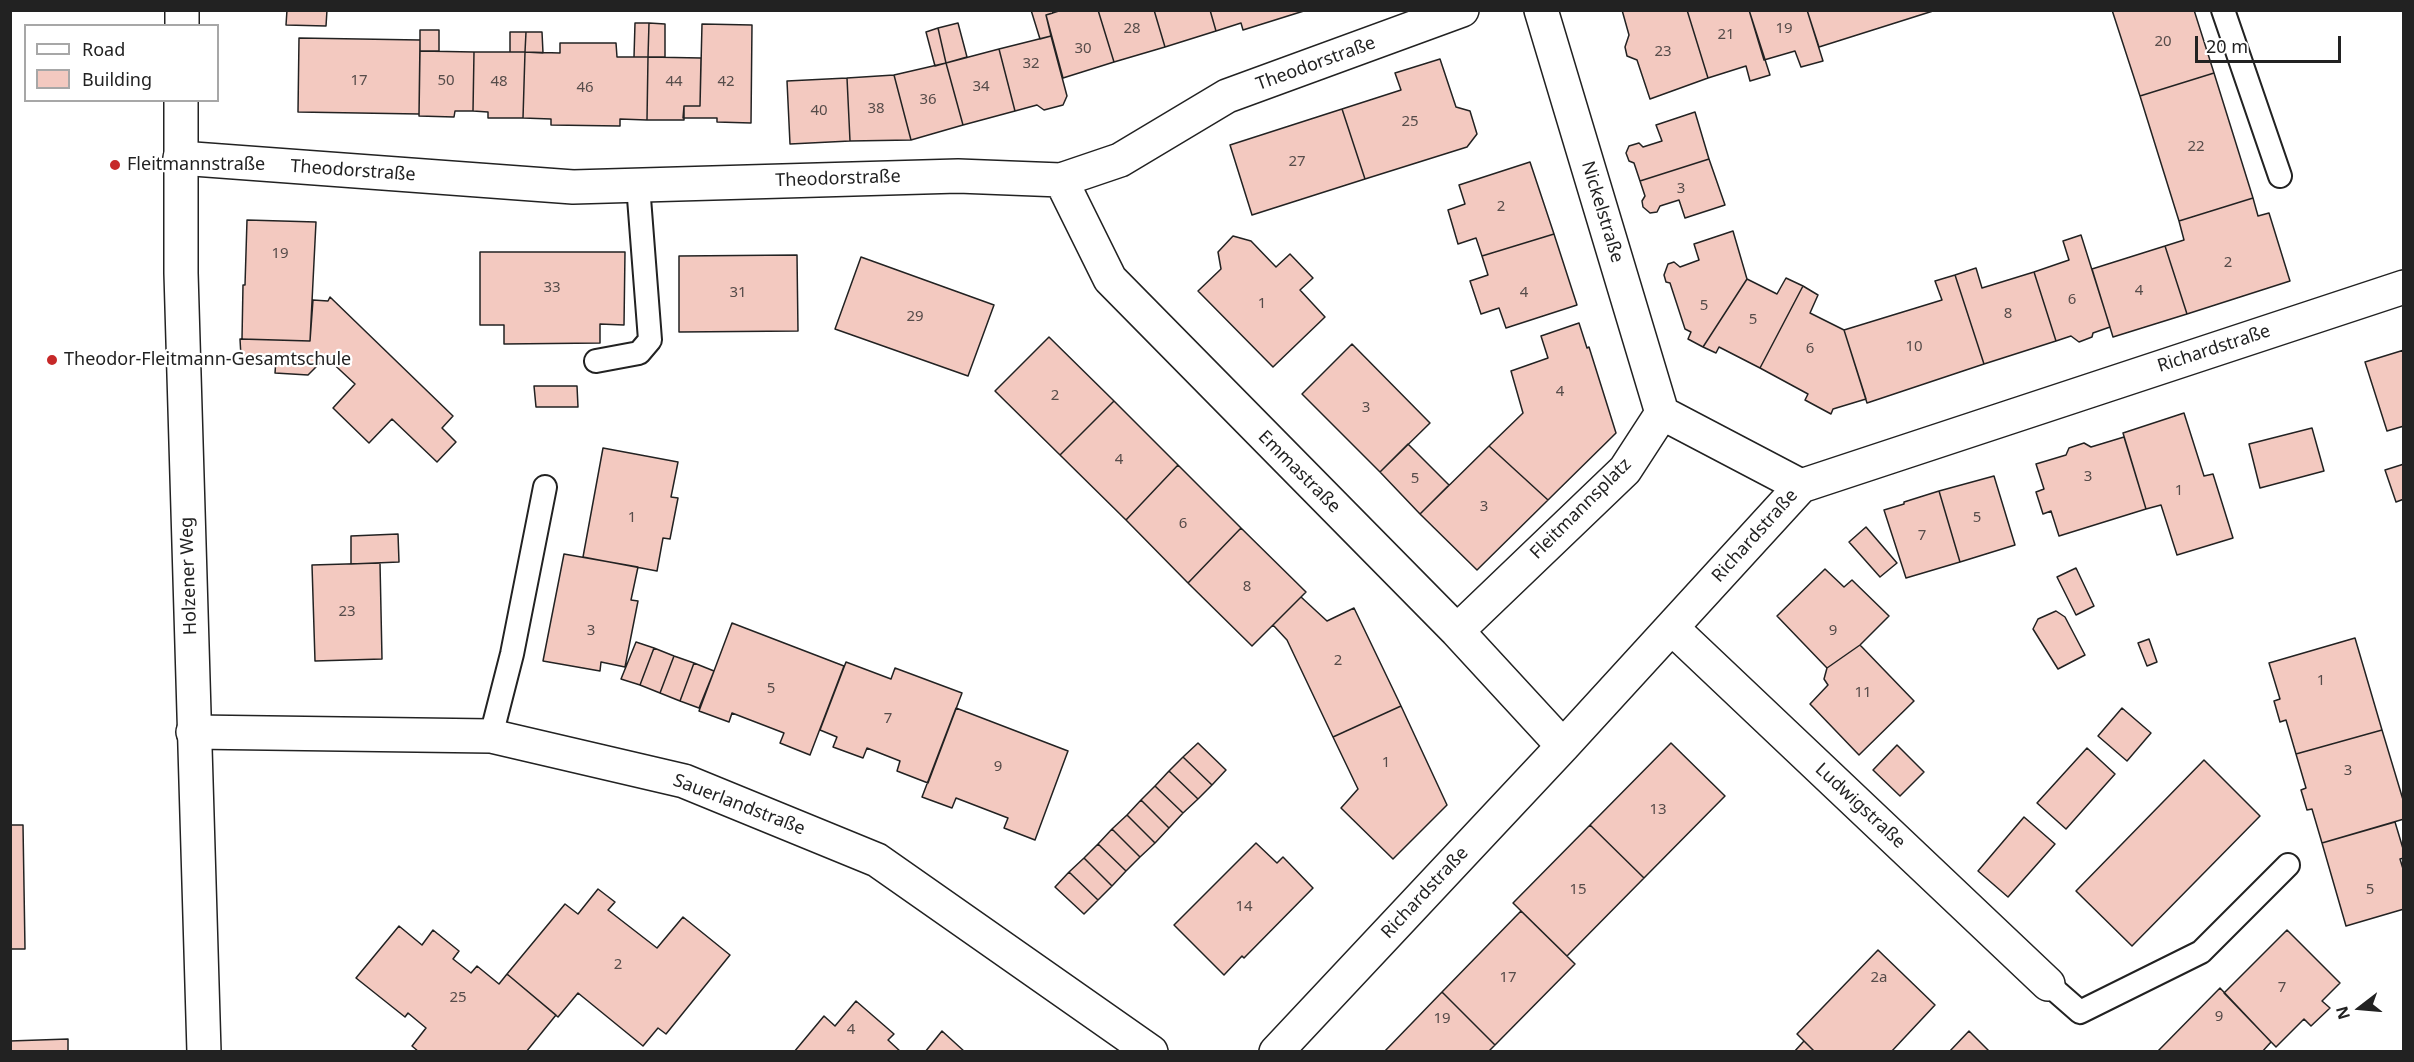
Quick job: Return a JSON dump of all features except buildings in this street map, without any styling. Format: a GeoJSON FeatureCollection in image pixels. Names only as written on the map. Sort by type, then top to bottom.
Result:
{"type":"FeatureCollection","features":[{"type":"Feature","properties":{"kind":"street","name":"Theodorstraße"},"geometry":{"type":"LineString","coordinates":[[180,159],[573,187],[958,176],[1061,180],[1120,160],[1227,96],[1462,10]]}},
{"type":"Feature","properties":{"kind":"street","name":"Nickelstraße"},"geometry":{"type":"LineString","coordinates":[[1541,10],[1662,413]]}},
{"type":"Feature","properties":{"kind":"street","name":"Holzener Weg"},"geometry":{"type":"LineString","coordinates":[[181,102],[181,273],[204,1052]]}},
{"type":"Feature","properties":{"kind":"street","name":"Emmastraße"},"geometry":{"type":"LineString","coordinates":[[1061,180],[1110,279],[1457,632],[1563,746]]}},
{"type":"Feature","properties":{"kind":"street","name":"Richardstraße"},"geometry":{"type":"LineString","coordinates":[[1276,1052],[1563,746],[1801,486],[2403,287]]}},
{"type":"Feature","properties":{"kind":"street"},"geometry":{"type":"LineString","coordinates":[[1662,413],[1801,486]]}},
{"type":"Feature","properties":{"kind":"street","name":"Fleitmannsplatz"},"geometry":{"type":"LineString","coordinates":[[1457,632],[1625,470],[1662,413]]}},
{"type":"Feature","properties":{"kind":"street","name":"Ludwigstraße"},"geometry":{"type":"LineString","coordinates":[[1672,628],[2048,984]]}},
{"type":"Feature","properties":{"kind":"street","name":"Sauerlandstraße"},"geometry":{"type":"LineString","coordinates":[[193,732],[491,736],[684,781],[878,860],[1151,1052]]}},
{"type":"Feature","properties":{"kind":"lane"},"geometry":{"type":"LineString","coordinates":[[2223,10],[2280,176]]}},
{"type":"Feature","properties":{"kind":"lane"},"geometry":{"type":"LineString","coordinates":[[596,361],[639,353],[650,340],[638,185]]}},
{"type":"Feature","properties":{"kind":"lane"},"geometry":{"type":"LineString","coordinates":[[491,736],[512,654],[545,487]]}},
{"type":"Feature","properties":{"kind":"lane"},"geometry":{"type":"LineString","coordinates":[[2048,984],[2080,1012],[2201,952],[2288,865]]}},
{"type":"Feature","properties":{"kind":"place","name":"Fleitmannstraße"},"geometry":{"type":"Point","coordinates":[115,165]}},
{"type":"Feature","properties":{"kind":"place","name":"Theodor-Fleitmann-Gesamtschule"},"geometry":{"type":"Point","coordinates":[52,360]}}]}
